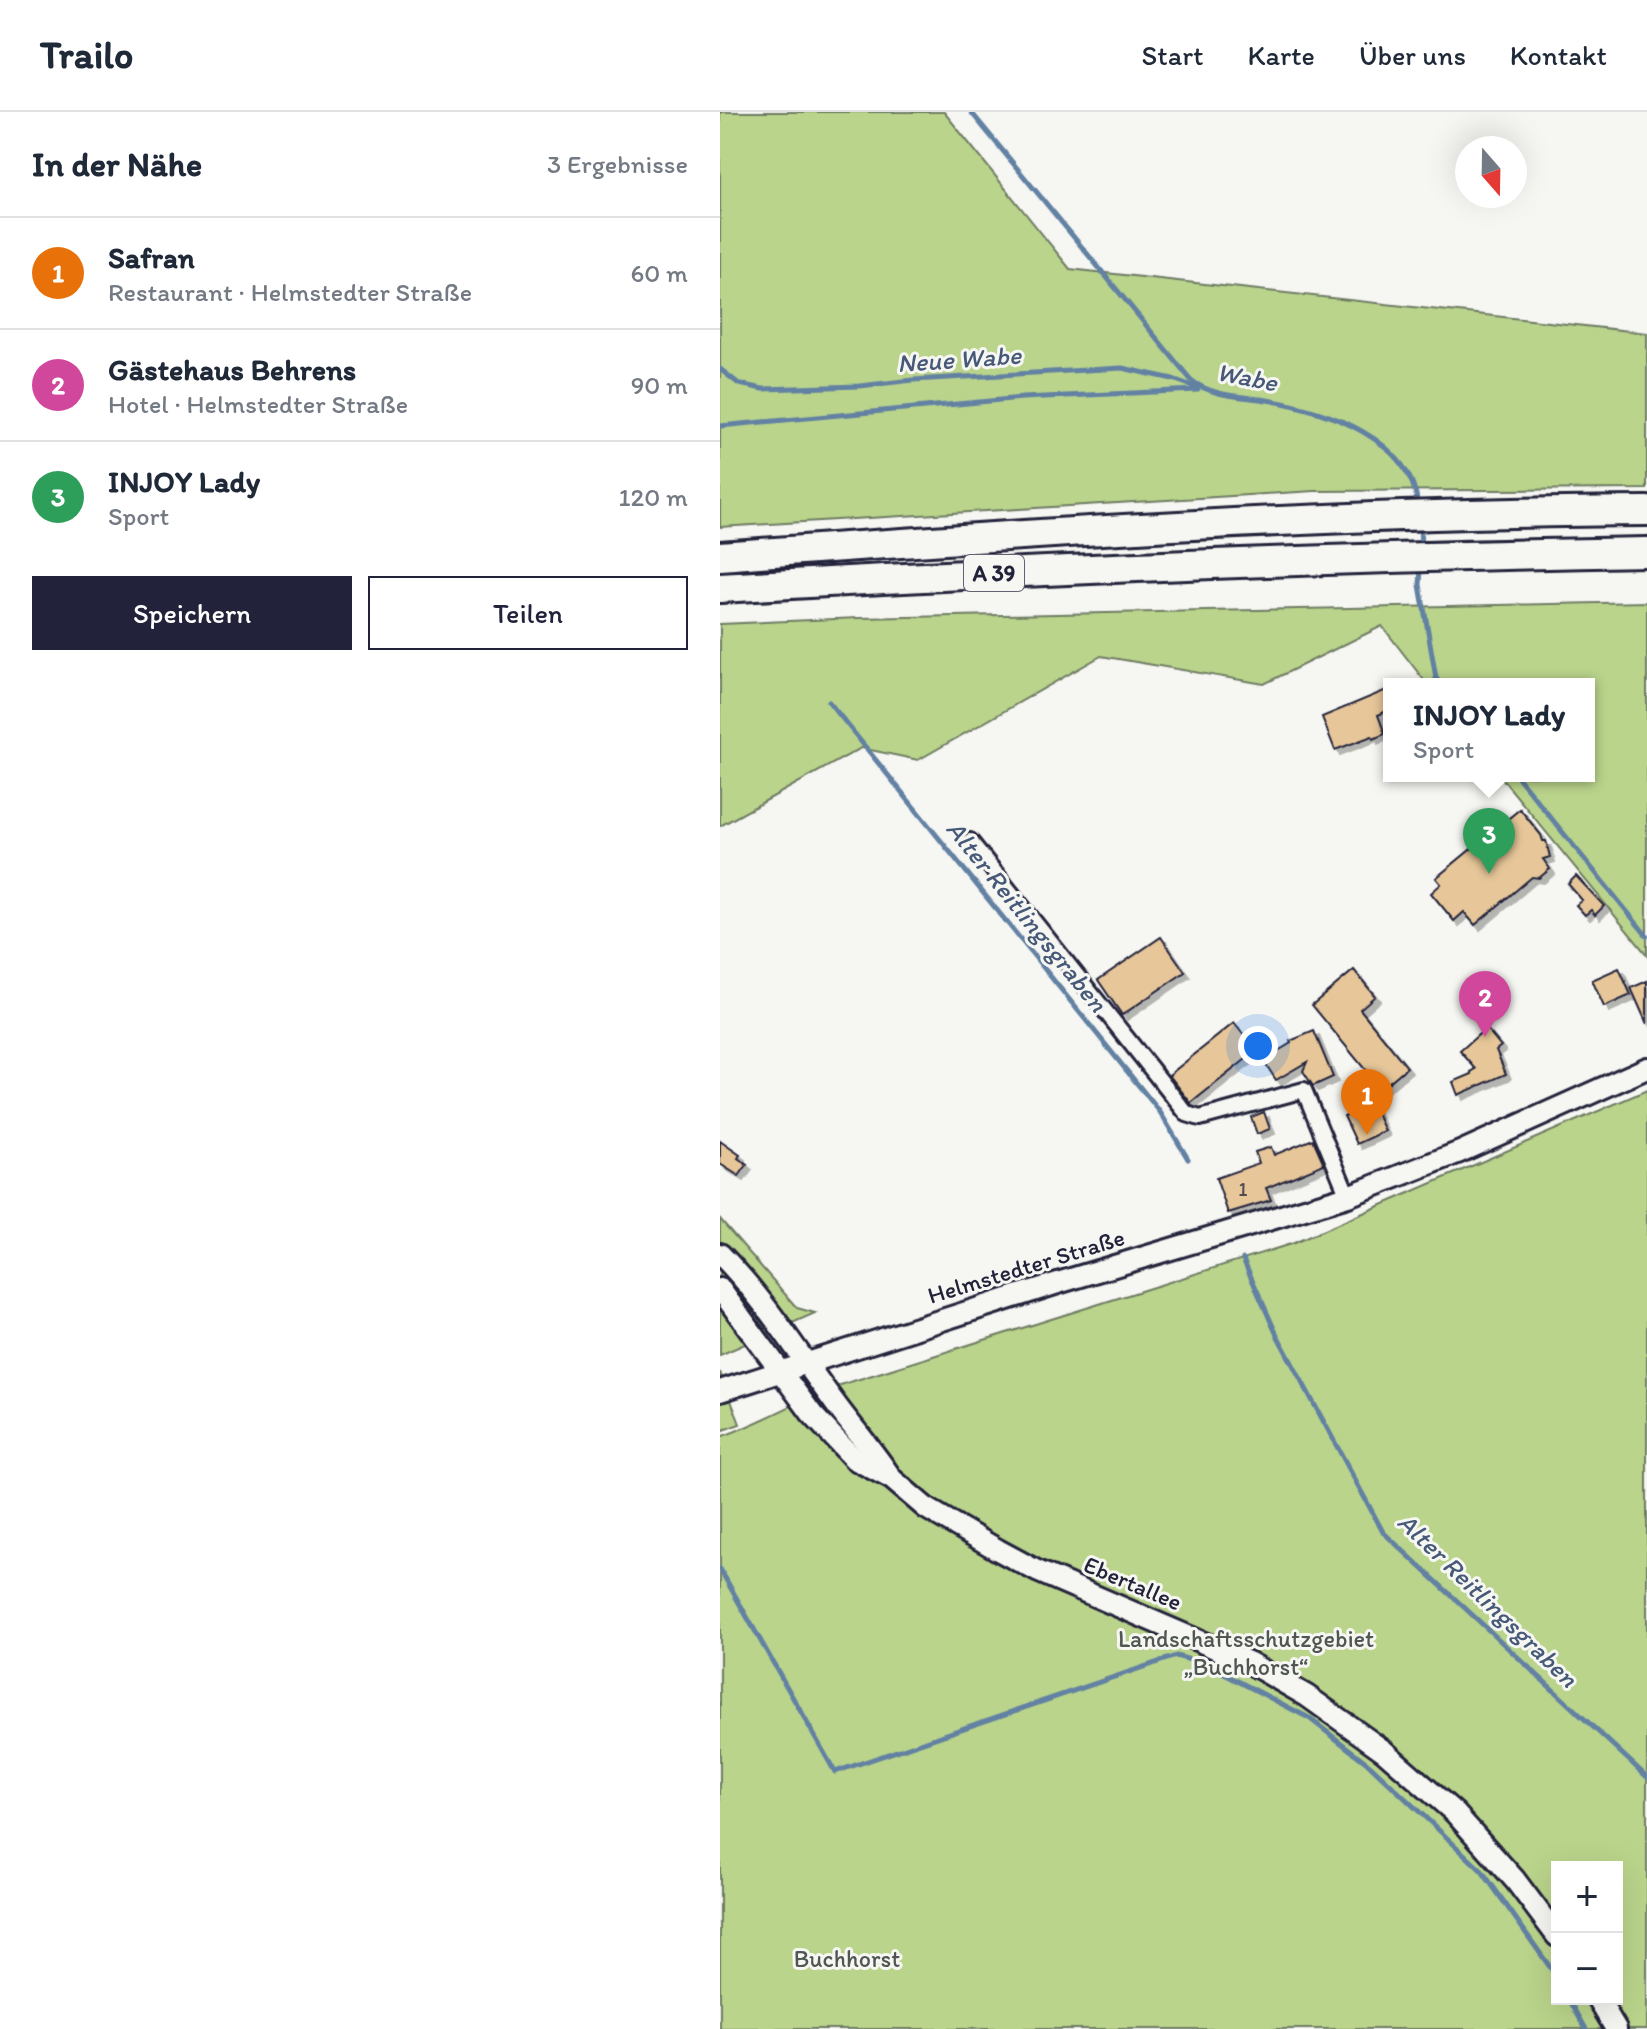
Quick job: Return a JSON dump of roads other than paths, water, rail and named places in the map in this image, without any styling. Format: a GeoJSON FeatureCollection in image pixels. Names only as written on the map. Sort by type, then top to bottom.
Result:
{"type":"FeatureCollection","features":[{"type":"Feature","properties":{"kind":"highway","name":"A 39"},"geometry":{"type":"LineString","coordinates":[[720,556],[1037,533],[1265,522],[1644,511]]}},
{"type":"Feature","properties":{"kind":"highway","name":"A 39"},"geometry":{"type":"LineString","coordinates":[[720,588],[920,576],[1268,562],[1645,552]]}},
{"type":"Feature","properties":{"kind":"main road","name":"Helmstedter Straße"},"geometry":{"type":"LineString","coordinates":[[720,1391],[1061,1282],[1348,1196],[1460,1152],[1647,1068]]}},
{"type":"Feature","properties":{"kind":"main road","name":"Ebertallee"},"geometry":{"type":"LineString","coordinates":[[720,1254],[807,1362],[892,1479]]}},
{"type":"Feature","properties":{"kind":"main road","name":"Ebertallee"},"geometry":{"type":"LineString","coordinates":[[720,1289],[812,1414],[854,1459],[892,1479],[926,1508],[1037,1571],[1250,1663],[1331,1713],[1384,1751],[1455,1813],[1515,1880],[1555,1933]]}},
{"type":"Feature","properties":{"kind":"main road"},"geometry":{"type":"LineString","coordinates":[[1602,2005],[1616,2029]]}},
{"type":"Feature","properties":{"kind":"street"},"geometry":{"type":"LineString","coordinates":[[970,841],[1187,1114],[1200,1118],[1304,1090],[1348,1196]]}},
{"type":"Feature","properties":{"kind":"waterway","name":"Wabe"},"geometry":{"type":"LineString","coordinates":[[971,112],[1191,380],[1218,393],[1314,411],[1362,431],[1383,445],[1400,462],[1412,482],[1418,506]]}},
{"type":"Feature","properties":{"kind":"waterway","name":"Neue Wabe"},"geometry":{"type":"LineString","coordinates":[[720,369],[739,384],[763,389],[860,386],[1122,368],[1198,388]]}},
{"type":"Feature","properties":{"kind":"waterway"},"geometry":{"type":"LineString","coordinates":[[720,426],[1022,398],[1198,390]]}},
{"type":"Feature","properties":{"kind":"waterway","name":"Wabe"},"geometry":{"type":"LineString","coordinates":[[1420,524],[1421,550]]}},
{"type":"Feature","properties":{"kind":"waterway","name":"Wabe"},"geometry":{"type":"LineString","coordinates":[[1421,568],[1420,585],[1436,678]]}},
{"type":"Feature","properties":{"kind":"waterway","name":"Alter Reitlingsgraben"},"geometry":{"type":"LineString","coordinates":[[829,702],[1160,1112],[1188,1159]]}},
{"type":"Feature","properties":{"kind":"waterway","name":"Wabe"},"geometry":{"type":"LineString","coordinates":[[1522,782],[1647,936]]}},
{"type":"Feature","properties":{"kind":"waterway","name":"Alter Reitlingsgraben"},"geometry":{"type":"LineString","coordinates":[[1243,1259],[1276,1333],[1383,1532],[1647,1777]]}},
{"type":"Feature","properties":{"kind":"waterway"},"geometry":{"type":"LineString","coordinates":[[720,1569],[835,1772],[1176,1656],[1205,1664],[1309,1718],[1371,1766],[1482,1871],[1551,1969]]}},
{"type":"Feature","properties":{"kind":"waterway"},"geometry":{"type":"LineString","coordinates":[[1572,2005],[1586,2029]]}},
{"type":"Feature","properties":{"kind":"place","name":"INJOY Lady"},"geometry":{"type":"Point","coordinates":[1489,874]}},
{"type":"Feature","properties":{"kind":"place","name":"Gästehaus Behrens"},"geometry":{"type":"Point","coordinates":[1485,1037]}},
{"type":"Feature","properties":{"kind":"place","name":"Safran"},"geometry":{"type":"Point","coordinates":[1367,1135]}},
{"type":"Feature","properties":{"kind":"park label","name":"Landschaftsschutzgebiet „Buchhorst“"},"geometry":{"type":"Point","coordinates":[1246,1652]}},
{"type":"Feature","properties":{"kind":"park label","name":"Buchhorst"},"geometry":{"type":"Point","coordinates":[847,1958]}}]}
